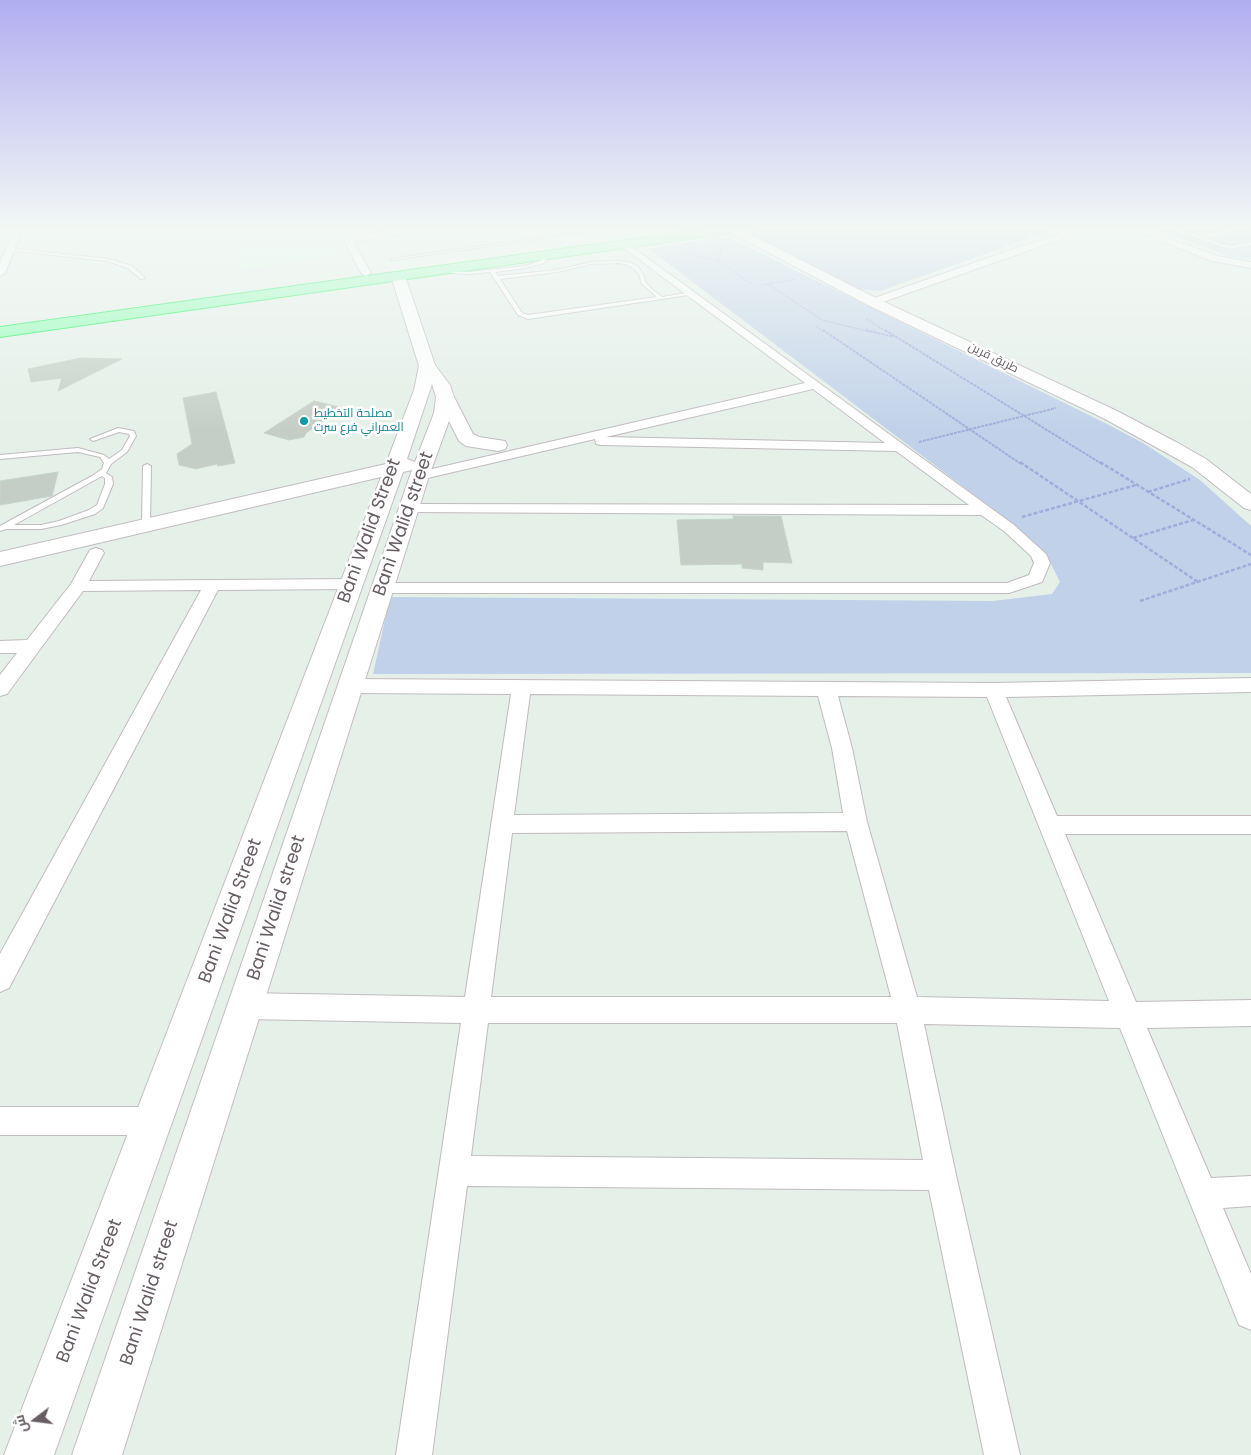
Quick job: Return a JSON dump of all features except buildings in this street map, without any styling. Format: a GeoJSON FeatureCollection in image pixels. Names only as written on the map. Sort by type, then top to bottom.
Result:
{"type":"FeatureCollection","features":[{"type":"Feature","properties":{"kind":"highway"},"geometry":{"type":"LineString","coordinates":[[0,324],[232,295]]}},
{"type":"Feature","properties":{"kind":"highway"},"geometry":{"type":"LineString","coordinates":[[0,332],[251,295]]}},
{"type":"Feature","properties":{"kind":"highway"},"geometry":{"type":"LineString","coordinates":[[0,341],[282,302],[320,295]]}},
{"type":"Feature","properties":{"kind":"street"},"geometry":{"type":"LineString","coordinates":[[388,295],[407,309]]}},
{"type":"Feature","properties":{"kind":"street"},"geometry":{"type":"LineString","coordinates":[[405,295],[407,309],[426,366],[442,385],[445,397],[466,437],[473,442],[498,445]]}},
{"type":"Feature","properties":{"kind":"street"},"geometry":{"type":"LineString","coordinates":[[382,588],[1009,588],[1036,578],[1042,563],[1038,554],[1002,523],[693,295]]}},
{"type":"Feature","properties":{"kind":"street","name":"طريق قرين"},"geometry":{"type":"LineString","coordinates":[[859,295],[1082,401],[1169,446],[1212,473],[1251,504]]}},
{"type":"Feature","properties":{"kind":"street"},"geometry":{"type":"LineString","coordinates":[[873,302],[893,295]]}},
{"type":"Feature","properties":{"kind":"street","name":"Bani Walid Street"},"geometry":{"type":"LineString","coordinates":[[29,1455],[154,1121],[350,584],[406,472],[423,390],[426,366]]}},
{"type":"Feature","properties":{"kind":"street"},"geometry":{"type":"LineString","coordinates":[[780,379],[800,374]]}},
{"type":"Feature","properties":{"kind":"street"},"geometry":{"type":"LineString","coordinates":[[0,559],[146,525],[570,440],[814,385]]}},
{"type":"Feature","properties":{"kind":"street","name":"Bani Walid street"},"geometry":{"type":"LineString","coordinates":[[97,1455],[408,509],[406,472],[443,413],[445,397]]}},
{"type":"Feature","properties":{"kind":"street"},"geometry":{"type":"LineString","coordinates":[[0,576],[96,553],[406,472],[498,445],[576,426]]}},
{"type":"Feature","properties":{"kind":"street"},"geometry":{"type":"LineString","coordinates":[[570,440],[899,447]]}},
{"type":"Feature","properties":{"kind":"street"},"geometry":{"type":"LineString","coordinates":[[408,509],[985,510]]}},
{"type":"Feature","properties":{"kind":"street"},"geometry":{"type":"LineString","coordinates":[[0,689],[78,586],[96,553]]}},
{"type":"Feature","properties":{"kind":"street"},"geometry":{"type":"LineString","coordinates":[[0,979],[213,584]]}},
{"type":"Feature","properties":{"kind":"street"},"geometry":{"type":"LineString","coordinates":[[78,586],[350,584]]}},
{"type":"Feature","properties":{"kind":"street"},"geometry":{"type":"LineString","coordinates":[[0,647],[33,646]]}},
{"type":"Feature","properties":{"kind":"street"},"geometry":{"type":"LineString","coordinates":[[350,686],[994,690],[1251,685]]}},
{"type":"Feature","properties":{"kind":"street"},"geometry":{"type":"LineString","coordinates":[[414,1455],[521,688]]}},
{"type":"Feature","properties":{"kind":"street"},"geometry":{"type":"LineString","coordinates":[[826,688],[842,748],[856,822],[908,1010],[941,1175],[1002,1455]]}},
{"type":"Feature","properties":{"kind":"street"},"geometry":{"type":"LineString","coordinates":[[994,690],[1251,1313]]}},
{"type":"Feature","properties":{"kind":"street"},"geometry":{"type":"LineString","coordinates":[[502,824],[856,822]]}},
{"type":"Feature","properties":{"kind":"street"},"geometry":{"type":"LineString","coordinates":[[1049,825],[1251,825]]}},
{"type":"Feature","properties":{"kind":"street"},"geometry":{"type":"LineString","coordinates":[[245,1006],[476,1010],[908,1010],[1128,1015],[1251,1013]]}},
{"type":"Feature","properties":{"kind":"street"},"geometry":{"type":"LineString","coordinates":[[0,1121],[154,1121]]}},
{"type":"Feature","properties":{"kind":"street"},"geometry":{"type":"LineString","coordinates":[[453,1171],[941,1175]]}},
{"type":"Feature","properties":{"kind":"street"},"geometry":{"type":"LineString","coordinates":[[1202,1194],[1251,1192]]}},
{"type":"Feature","properties":{"kind":"lane"},"geometry":{"type":"LineString","coordinates":[[508,295],[520,314],[528,316],[685,295]]}},
{"type":"Feature","properties":{"kind":"lane"},"geometry":{"type":"LineString","coordinates":[[656,295],[661,298]]}},
{"type":"Feature","properties":{"kind":"lane"},"geometry":{"type":"LineString","coordinates":[[3,528],[102,473],[108,464],[125,451],[133,434],[130,431],[118,430],[93,439]]}},
{"type":"Feature","properties":{"kind":"lane"},"geometry":{"type":"LineString","coordinates":[[0,457],[78,450],[102,456],[108,461],[108,464]]}},
{"type":"Feature","properties":{"kind":"lane"},"geometry":{"type":"LineString","coordinates":[[146,525],[147,466]]}},
{"type":"Feature","properties":{"kind":"lane"},"geometry":{"type":"LineString","coordinates":[[3,528],[41,527],[68,521],[92,512],[100,506],[110,484],[108,477],[102,473]]}},
{"type":"Feature","properties":{"kind":"path"},"geometry":{"type":"LineString","coordinates":[[784,295],[822,320],[898,338]]}},
{"type":"Feature","properties":{"kind":"path"},"geometry":{"type":"LineString","coordinates":[[864,317],[1251,556]]}},
{"type":"Feature","properties":{"kind":"path"},"geometry":{"type":"LineString","coordinates":[[816,326],[1198,582]]}},
{"type":"Feature","properties":{"kind":"path"},"geometry":{"type":"LineString","coordinates":[[899,447],[1082,401]]}},
{"type":"Feature","properties":{"kind":"path"},"geometry":{"type":"LineString","coordinates":[[1148,492],[1212,473]]}},
{"type":"Feature","properties":{"kind":"path"},"geometry":{"type":"LineString","coordinates":[[1002,523],[1136,484]]}},
{"type":"Feature","properties":{"kind":"path"},"geometry":{"type":"LineString","coordinates":[[1133,538],[1193,520]]}},
{"type":"Feature","properties":{"kind":"path"},"geometry":{"type":"LineString","coordinates":[[1140,601],[1251,564]]}},
{"type":"Feature","properties":{"kind":"shaded area"},"geometry":{"type":"Polygon","coordinates":[[[710,295],[845,295],[1107,424],[1143,443],[1200,480],[1251,526],[1251,673],[373,674],[390,597],[993,601],[1052,594],[1060,582],[1048,558],[1015,526],[710,295]]]}},
{"type":"Feature","properties":{"kind":"place","name":"مصلحة التخطيط العمراني فرع سرت"},"geometry":{"type":"Point","coordinates":[304,421]}}]}
